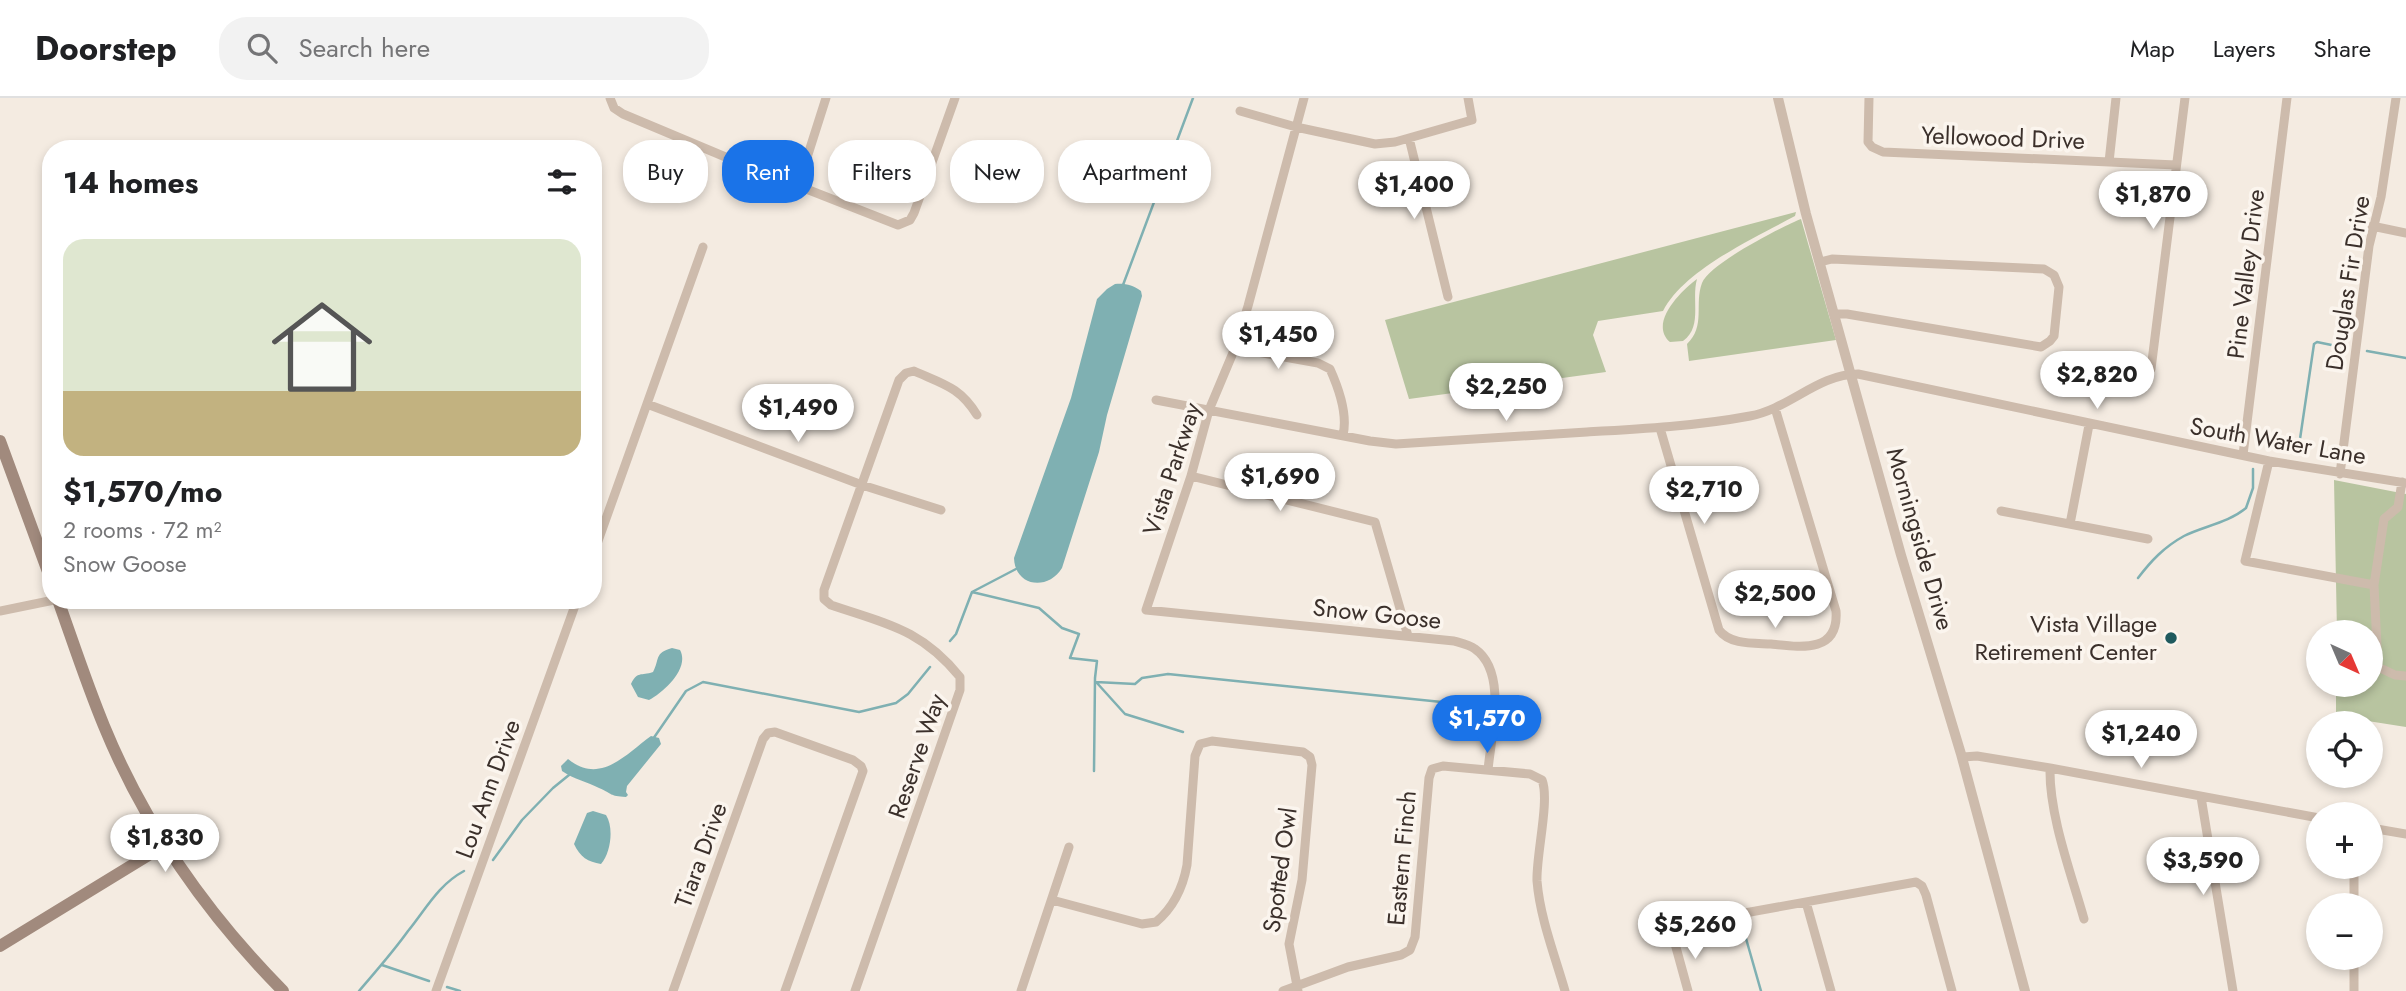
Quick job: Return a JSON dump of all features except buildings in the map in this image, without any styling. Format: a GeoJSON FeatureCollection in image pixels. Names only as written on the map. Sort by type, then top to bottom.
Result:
{"type":"FeatureCollection","features":[{"type":"Feature","properties":{"kind":"main road"},"geometry":{"type":"LineString","coordinates":[[0,441],[42,555]]}},
{"type":"Feature","properties":{"kind":"main road"},"geometry":{"type":"LineString","coordinates":[[59,609],[104,726],[165,845],[218,920],[283,991]]}},
{"type":"Feature","properties":{"kind":"main road"},"geometry":{"type":"LineString","coordinates":[[0,946],[165,845]]}},
{"type":"Feature","properties":{"kind":"street"},"geometry":{"type":"LineString","coordinates":[[813,140],[826,98]]}},
{"type":"Feature","properties":{"kind":"street"},"geometry":{"type":"LineString","coordinates":[[814,192],[894,225],[906,222],[914,213],[955,98]]}},
{"type":"Feature","properties":{"kind":"street","name":"Vista Parkway"},"geometry":{"type":"LineString","coordinates":[[1146,610],[1191,476],[1209,410],[1235,348],[1304,98]]}},
{"type":"Feature","properties":{"kind":"street"},"geometry":{"type":"LineString","coordinates":[[1240,111],[1296,127],[1384,144],[1472,120],[1468,98]]}},
{"type":"Feature","properties":{"kind":"street","name":"Morningside Drive"},"geometry":{"type":"LineString","coordinates":[[1778,98],[1834,314],[1901,555],[1963,757],[2025,991]]}},
{"type":"Feature","properties":{"kind":"street","name":"Yellowood Drive"},"geometry":{"type":"LineString","coordinates":[[1869,98],[1867,135],[1872,147],[1883,152],[2176,166]]}},
{"type":"Feature","properties":{"kind":"street"},"geometry":{"type":"LineString","coordinates":[[2109,162],[2116,98]]}},
{"type":"Feature","properties":{"kind":"street"},"geometry":{"type":"LineString","coordinates":[[2151,369],[2185,98]]}},
{"type":"Feature","properties":{"kind":"street","name":"Pine Valley Drive"},"geometry":{"type":"LineString","coordinates":[[2243,455],[2287,98]]}},
{"type":"Feature","properties":{"kind":"street","name":"Douglas Fir Drive"},"geometry":{"type":"LineString","coordinates":[[2340,474],[2372,226],[2381,197],[2396,98]]}},
{"type":"Feature","properties":{"kind":"street"},"geometry":{"type":"LineString","coordinates":[[611,101],[623,114],[722,155]]}},
{"type":"Feature","properties":{"kind":"street"},"geometry":{"type":"LineString","coordinates":[[1409,138],[1448,297]]}},
{"type":"Feature","properties":{"kind":"street"},"geometry":{"type":"LineString","coordinates":[[2372,226],[2406,233]]}},
{"type":"Feature","properties":{"kind":"street"},"geometry":{"type":"LineString","coordinates":[[602,530],[703,247]]}},
{"type":"Feature","properties":{"kind":"street"},"geometry":{"type":"LineString","coordinates":[[1820,262],[1832,259],[2044,269],[2054,275],[2059,287],[2054,336],[2041,347],[1843,313],[1834,314]]}},
{"type":"Feature","properties":{"kind":"street"},"geometry":{"type":"LineString","coordinates":[[1235,348],[1318,363],[1330,369],[1344,413],[1343,435]]}},
{"type":"Feature","properties":{"kind":"street","name":"Reserve Way"},"geometry":{"type":"LineString","coordinates":[[855,991],[955,703],[960,677],[934,650],[912,633],[831,605],[824,599],[824,590],[899,380],[906,373],[914,371],[959,391],[967,398],[977,415]]}},
{"type":"Feature","properties":{"kind":"street","name":"South Water Lane"},"geometry":{"type":"LineString","coordinates":[[1156,400],[1396,444],[1660,428],[1748,416],[1775,408],[1817,385],[1851,374],[2269,461],[2404,482]]}},
{"type":"Feature","properties":{"kind":"street"},"geometry":{"type":"LineString","coordinates":[[647,404],[862,485],[941,510]]}},
{"type":"Feature","properties":{"kind":"street"},"geometry":{"type":"LineString","coordinates":[[1660,428],[1717,624],[1723,636],[1738,641],[1802,647],[1817,644],[1829,636],[1835,626],[1836,611],[1775,408]]}},
{"type":"Feature","properties":{"kind":"street"},"geometry":{"type":"LineString","coordinates":[[2070,524],[2089,425]]}},
{"type":"Feature","properties":{"kind":"street"},"geometry":{"type":"LineString","coordinates":[[2269,461],[2245,561],[2374,585]]}},
{"type":"Feature","properties":{"kind":"street"},"geometry":{"type":"LineString","coordinates":[[1191,476],[1375,522],[1408,636]]}},
{"type":"Feature","properties":{"kind":"street"},"geometry":{"type":"LineString","coordinates":[[2404,482],[2402,508],[2384,519],[2374,585],[2378,667],[2395,675],[2406,676]]}},
{"type":"Feature","properties":{"kind":"street"},"geometry":{"type":"LineString","coordinates":[[2001,511],[2148,539]]}},
{"type":"Feature","properties":{"kind":"street"},"geometry":{"type":"LineString","coordinates":[[0,611],[42,603]]}},
{"type":"Feature","properties":{"kind":"street","name":"Lou Ann Drive"},"geometry":{"type":"LineString","coordinates":[[436,991],[574,609]]}},
{"type":"Feature","properties":{"kind":"street","name":"Snow Goose"},"geometry":{"type":"LineString","coordinates":[[1146,610],[1454,641],[1474,648],[1486,660],[1494,680],[1496,698],[1488,770]]}},
{"type":"Feature","properties":{"kind":"street","name":"Tiara Drive"},"geometry":{"type":"LineString","coordinates":[[673,991],[764,739],[768,733],[775,732],[853,760],[863,771],[785,991]]}},
{"type":"Feature","properties":{"kind":"street","name":"Spotted Owl"},"geometry":{"type":"LineString","coordinates":[[1052,900],[1146,925],[1161,918],[1179,892],[1185,874],[1195,756],[1200,744],[1212,741],[1294,750],[1308,755],[1312,765],[1303,866],[1289,944],[1297,988]]}},
{"type":"Feature","properties":{"kind":"street"},"geometry":{"type":"LineString","coordinates":[[1963,757],[1977,756],[2050,768],[2306,816]]}},
{"type":"Feature","properties":{"kind":"street","name":"Eastern Finch"},"geometry":{"type":"LineString","coordinates":[[1297,988],[1348,967],[1401,955],[1410,950],[1414,942],[1428,781],[1432,769],[1443,766],[1488,770]]}},
{"type":"Feature","properties":{"kind":"street"},"geometry":{"type":"LineString","coordinates":[[2050,768],[2054,809],[2084,919]]}},
{"type":"Feature","properties":{"kind":"street"},"geometry":{"type":"LineString","coordinates":[[1488,770],[1530,775],[1542,780],[1544,793],[1538,891],[1565,991]]}},
{"type":"Feature","properties":{"kind":"street"},"geometry":{"type":"LineString","coordinates":[[2202,797],[2233,991]]}},
{"type":"Feature","properties":{"kind":"street"},"geometry":{"type":"LineString","coordinates":[[2383,830],[2406,834]]}},
{"type":"Feature","properties":{"kind":"street"},"geometry":{"type":"LineString","coordinates":[[1021,991],[1069,847]]}},
{"type":"Feature","properties":{"kind":"street"},"geometry":{"type":"LineString","coordinates":[[1688,991],[1674,940],[1676,929],[1688,923],[1907,883],[1920,884],[1926,895],[1952,991]]}},
{"type":"Feature","properties":{"kind":"street"},"geometry":{"type":"LineString","coordinates":[[1805,902],[1831,991]]}},
{"type":"Feature","properties":{"kind":"street"},"geometry":{"type":"LineString","coordinates":[[2354,970],[2354,991]]}},
{"type":"Feature","properties":{"kind":"street"},"geometry":{"type":"LineString","coordinates":[[1283,991],[1297,988]]}},
{"type":"Feature","properties":{"kind":"green space"},"geometry":{"type":"Polygon","coordinates":[[[1796,212],[1795,216],[1703,269],[1673,296],[1663,311],[1598,321],[1593,335],[1606,372],[1409,399],[1385,320],[1796,212]]]}},
{"type":"Feature","properties":{"kind":"green space"},"geometry":{"type":"Polygon","coordinates":[[[1801,219],[1836,340],[1689,361],[1687,344],[1696,330],[1700,291],[1707,275],[1747,247],[1801,219]]]}},
{"type":"Feature","properties":{"kind":"green space"},"geometry":{"type":"Polygon","coordinates":[[[1697,279],[1693,328],[1683,341],[1670,342],[1664,334],[1665,317],[1676,299],[1697,279]]]}},
{"type":"Feature","properties":{"kind":"green space"},"geometry":{"type":"Polygon","coordinates":[[[2334,480],[2406,494],[2406,727],[2383,723],[2383,711],[2336,711],[2336,697],[2384,696],[2384,620],[2337,620],[2334,480]]]}},
{"type":"Feature","properties":{"kind":"water"},"geometry":{"type":"Polygon","coordinates":[[[1115,284],[1135,287],[1141,291],[1142,296],[1107,415],[1099,452],[1062,568],[1049,580],[1041,583],[1026,580],[1016,568],[1014,558],[1071,398],[1097,299],[1115,284]]]}},
{"type":"Feature","properties":{"kind":"water"},"geometry":{"type":"Polygon","coordinates":[[[672,648],[680,650],[682,657],[679,672],[662,691],[649,700],[638,697],[631,684],[633,680],[637,676],[653,672],[660,654],[672,648]]]}},
{"type":"Feature","properties":{"kind":"water"},"geometry":{"type":"Polygon","coordinates":[[[651,736],[659,738],[661,744],[627,786],[626,797],[611,794],[562,771],[561,766],[568,759],[591,769],[612,764],[651,736]]]}},
{"type":"Feature","properties":{"kind":"water"},"geometry":{"type":"Polygon","coordinates":[[[593,811],[606,815],[610,826],[609,847],[601,864],[585,858],[574,844],[587,813],[593,811]]]}},
{"type":"Feature","properties":{"kind":"waterway"},"geometry":{"type":"LineString","coordinates":[[1123,285],[1193,98]]}},
{"type":"Feature","properties":{"kind":"waterway"},"geometry":{"type":"LineString","coordinates":[[2283,450],[2300,439],[2314,344],[2317,342],[2346,348]]}},
{"type":"Feature","properties":{"kind":"waterway"},"geometry":{"type":"LineString","coordinates":[[2367,351],[2406,358]]}},
{"type":"Feature","properties":{"kind":"waterway"},"geometry":{"type":"LineString","coordinates":[[2138,578],[2158,555],[2177,540],[2232,517],[2246,508],[2253,488],[2253,469]]}},
{"type":"Feature","properties":{"kind":"waterway"},"geometry":{"type":"LineString","coordinates":[[972,592],[1016,569]]}},
{"type":"Feature","properties":{"kind":"waterway"},"geometry":{"type":"LineString","coordinates":[[950,641],[956,634],[972,592],[1039,608],[1062,628],[1079,634],[1070,658],[1097,661],[1094,771]]}},
{"type":"Feature","properties":{"kind":"waterway"},"geometry":{"type":"LineString","coordinates":[[653,739],[686,691],[703,682],[859,712],[896,703],[908,694],[930,667]]}},
{"type":"Feature","properties":{"kind":"waterway"},"geometry":{"type":"LineString","coordinates":[[1096,682],[1135,684],[1142,678],[1168,674],[1481,706]]}},
{"type":"Feature","properties":{"kind":"waterway"},"geometry":{"type":"LineString","coordinates":[[1097,683],[1125,714],[1183,732]]}},
{"type":"Feature","properties":{"kind":"waterway"},"geometry":{"type":"LineString","coordinates":[[493,860],[522,820],[569,775]]}},
{"type":"Feature","properties":{"kind":"waterway"},"geometry":{"type":"LineString","coordinates":[[359,991],[440,890],[464,871]]}},
{"type":"Feature","properties":{"kind":"waterway"},"geometry":{"type":"LineString","coordinates":[[1741,921],[1761,991]]}},
{"type":"Feature","properties":{"kind":"waterway"},"geometry":{"type":"LineString","coordinates":[[382,965],[429,981]]}},
{"type":"Feature","properties":{"kind":"waterway"},"geometry":{"type":"LineString","coordinates":[[447,987],[460,991]]}},
{"type":"Feature","properties":{"kind":"place","name":"Vista Village Retirement Center"},"geometry":{"type":"Point","coordinates":[2171,638]}}]}
